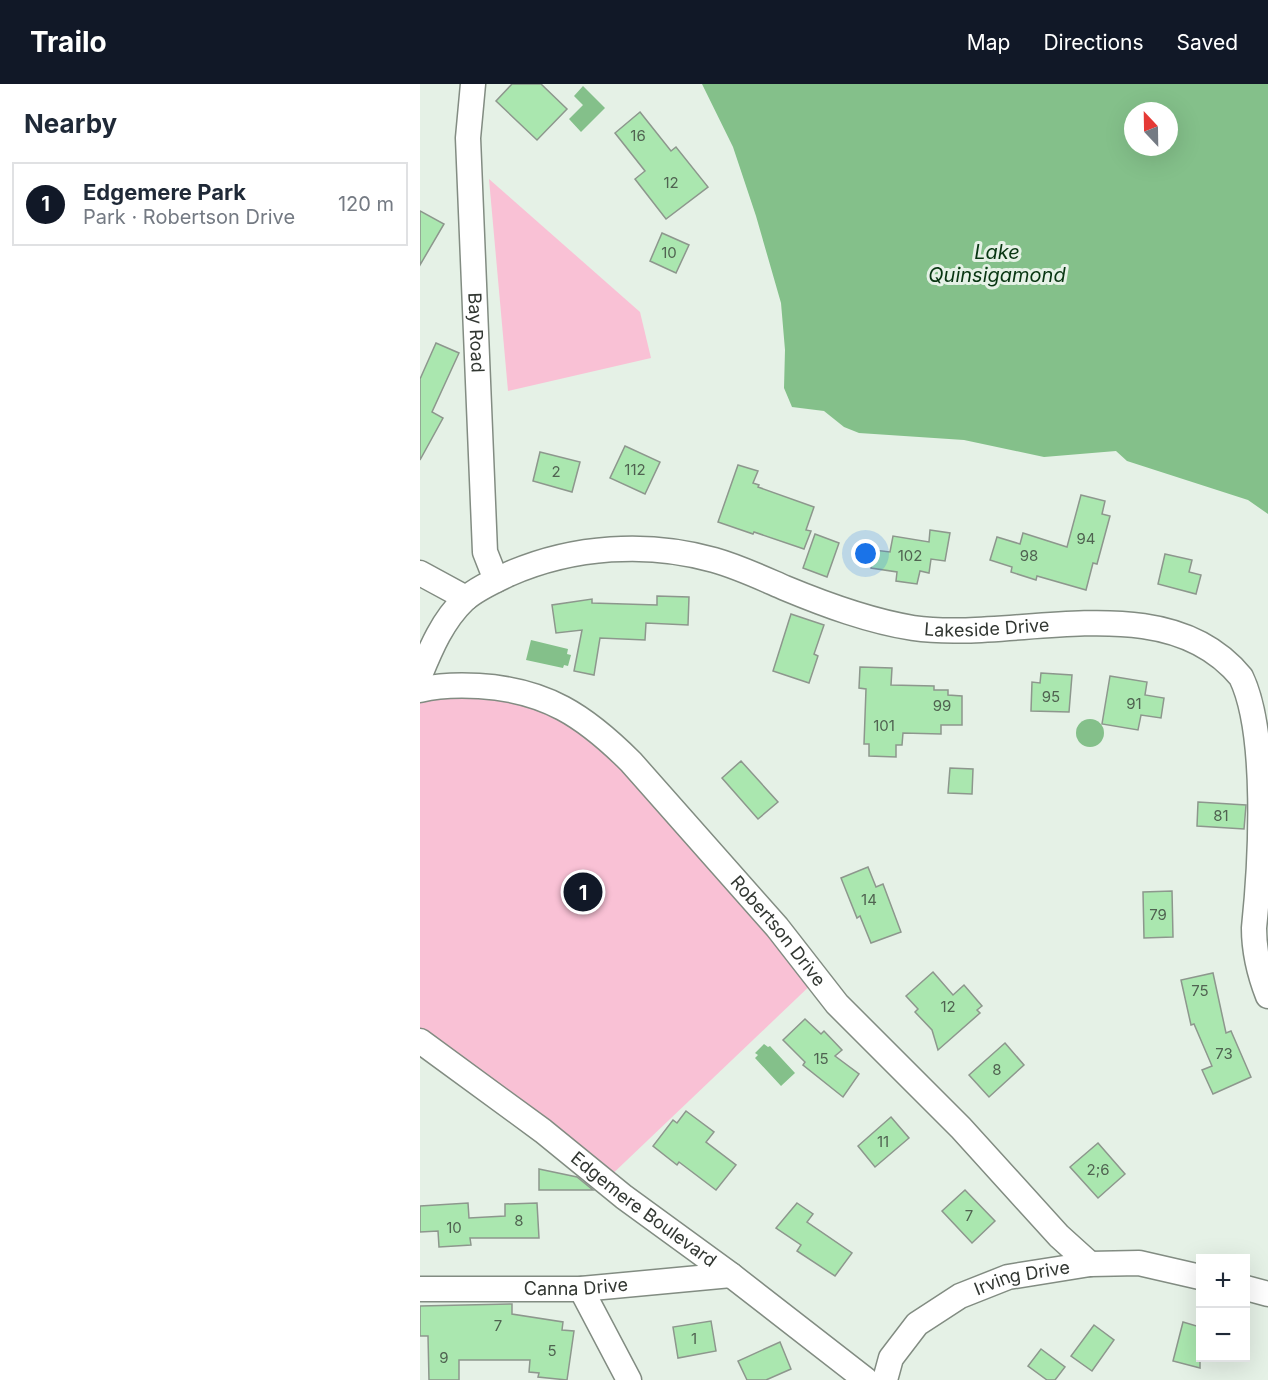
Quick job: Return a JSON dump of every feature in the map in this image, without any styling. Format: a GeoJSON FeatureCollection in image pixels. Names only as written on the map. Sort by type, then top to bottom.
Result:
{"type":"FeatureCollection","features":[{"type":"Feature","properties":{"kind":"street","name":"Bay Road"},"geometry":{"type":"LineString","coordinates":[[473,84],[468,138],[485,552],[496,580]]}},
{"type":"Feature","properties":{"kind":"street","name":"Lakeside Drive"},"geometry":{"type":"LineString","coordinates":[[420,675],[444,625],[466,598],[496,580],[530,565],[566,555],[602,550],[639,549],[713,560],[817,601],[880,621],[913,628],[948,631],[984,630],[1107,622],[1162,630],[1187,638],[1227,663],[1243,679],[1253,698],[1260,720],[1267,766],[1267,790],[1254,950],[1268,996]]}},
{"type":"Feature","properties":{"kind":"street"},"geometry":{"type":"LineString","coordinates":[[420,573],[466,598]]}},
{"type":"Feature","properties":{"kind":"street","name":"Robertson Drive"},"geometry":{"type":"LineString","coordinates":[[420,690],[432,687],[470,686],[515,690],[537,696],[563,708],[612,743],[777,927],[837,1004],[961,1128],[1051,1228],[1090,1264]]}},
{"type":"Feature","properties":{"kind":"street","name":"Edgemere Boulevard"},"geometry":{"type":"LineString","coordinates":[[420,1041],[543,1131],[624,1197],[731,1275],[866,1380]]}},
{"type":"Feature","properties":{"kind":"street","name":"Irving Drive"},"geometry":{"type":"LineString","coordinates":[[885,1380],[891,1358],[917,1324],[960,1296],[1008,1277],[1090,1264],[1139,1263],[1196,1276]]}},
{"type":"Feature","properties":{"kind":"street","name":"Canna Drive"},"geometry":{"type":"LineString","coordinates":[[420,1289],[581,1288],[731,1275]]}},
{"type":"Feature","properties":{"kind":"street"},"geometry":{"type":"LineString","coordinates":[[581,1288],[629,1380]]}},
{"type":"Feature","properties":{"kind":"street"},"geometry":{"type":"LineString","coordinates":[[1250,1289],[1268,1294]]}},
{"type":"Feature","properties":{"kind":"shaded area"},"geometry":{"type":"Polygon","coordinates":[[[489,179],[640,312],[651,358],[508,391],[489,179]]]}},
{"type":"Feature","properties":{"kind":"shaded area"},"geometry":{"type":"Polygon","coordinates":[[[470,686],[583,720],[817,979],[605,1181],[420,1042],[420,691],[470,686]]]}},
{"type":"Feature","properties":{"kind":"water","name":"Lake Quinsigamond"},"geometry":{"type":"Polygon","coordinates":[[[702,84],[1268,84],[1268,514],[1248,500],[1127,461],[1116,451],[1044,457],[964,440],[859,433],[844,427],[824,411],[792,407],[784,388],[785,350],[781,303],[733,147],[702,84]]]}},
{"type":"Feature","properties":{"kind":"water"},"geometry":{"type":"Polygon","coordinates":[[[583,86],[605,108],[581,132],[569,119],[583,105],[574,96],[583,86]]]}},
{"type":"Feature","properties":{"kind":"water"},"geometry":{"type":"Polygon","coordinates":[[[531,640],[568,649],[567,654],[571,655],[568,666],[564,665],[563,668],[526,660],[531,640]]]}},
{"type":"Feature","properties":{"kind":"water"},"geometry":{"type":"Polygon","coordinates":[[[1090,719],[1100,723],[1104,733],[1100,743],[1090,747],[1080,743],[1076,733],[1080,723],[1090,719]]]}},
{"type":"Feature","properties":{"kind":"water"},"geometry":{"type":"Polygon","coordinates":[[[764,1044],[770,1046],[795,1073],[781,1086],[755,1058],[758,1055],[755,1053],[764,1044]]]}},
{"type":"Feature","properties":{"kind":"building"},"geometry":{"type":"Polygon","coordinates":[[[512,84],[541,84],[567,109],[537,140],[496,101],[512,84]]]}},
{"type":"Feature","properties":{"kind":"building"},"geometry":{"type":"Polygon","coordinates":[[[640,112],[671,151],[676,147],[708,187],[666,219],[635,179],[645,171],[615,133],[640,112]]]}},
{"type":"Feature","properties":{"kind":"building"},"geometry":{"type":"Polygon","coordinates":[[[420,211],[444,224],[420,265],[420,211]]]}},
{"type":"Feature","properties":{"kind":"building"},"geometry":{"type":"Polygon","coordinates":[[[662,233],[689,245],[676,273],[650,261],[662,233]]]}},
{"type":"Feature","properties":{"kind":"building"},"geometry":{"type":"Polygon","coordinates":[[[436,343],[459,353],[432,412],[443,418],[420,460],[420,379],[436,343]]]}},
{"type":"Feature","properties":{"kind":"building"},"geometry":{"type":"Polygon","coordinates":[[[625,446],[660,462],[645,494],[610,478],[625,446]]]}},
{"type":"Feature","properties":{"kind":"building"},"geometry":{"type":"Polygon","coordinates":[[[540,452],[580,462],[572,492],[533,481],[540,452]]]}},
{"type":"Feature","properties":{"kind":"building"},"geometry":{"type":"Polygon","coordinates":[[[738,465],[758,471],[753,483],[759,485],[758,487],[814,507],[806,530],[811,531],[804,549],[718,522],[738,465]]]}},
{"type":"Feature","properties":{"kind":"building"},"geometry":{"type":"Polygon","coordinates":[[[1081,495],[1105,501],[1102,514],[1110,516],[1097,564],[1093,563],[1086,590],[1037,576],[1036,580],[1011,572],[1012,567],[990,560],[997,537],[1020,544],[1023,533],[1067,547],[1081,495]]]}},
{"type":"Feature","properties":{"kind":"building"},"geometry":{"type":"Polygon","coordinates":[[[930,530],[950,533],[945,561],[931,559],[929,573],[920,571],[917,584],[896,581],[897,572],[871,568],[874,550],[890,552],[893,536],[929,542],[930,530]]]}},
{"type":"Feature","properties":{"kind":"building"},"geometry":{"type":"Polygon","coordinates":[[[815,534],[839,543],[827,577],[803,568],[815,534]]]}},
{"type":"Feature","properties":{"kind":"building"},"geometry":{"type":"Polygon","coordinates":[[[1165,554],[1192,560],[1189,572],[1201,575],[1196,594],[1158,584],[1165,554]]]}},
{"type":"Feature","properties":{"kind":"building"},"geometry":{"type":"Polygon","coordinates":[[[657,596],[689,597],[688,625],[646,623],[645,640],[600,638],[594,675],[574,671],[582,630],[556,633],[552,605],[592,599],[592,603],[657,605],[657,596]]]}},
{"type":"Feature","properties":{"kind":"building"},"geometry":{"type":"Polygon","coordinates":[[[791,614],[824,625],[814,654],[818,656],[809,683],[773,671],[791,614]]]}},
{"type":"Feature","properties":{"kind":"building"},"geometry":{"type":"Polygon","coordinates":[[[860,667],[892,668],[891,685],[934,686],[934,690],[948,690],[948,695],[962,696],[962,725],[941,725],[941,734],[903,733],[902,745],[896,745],[896,757],[869,756],[869,744],[864,744],[866,689],[859,688],[860,667]]]}},
{"type":"Feature","properties":{"kind":"building"},"geometry":{"type":"Polygon","coordinates":[[[1041,673],[1072,675],[1069,712],[1031,711],[1032,682],[1040,683],[1041,673]]]}},
{"type":"Feature","properties":{"kind":"building"},"geometry":{"type":"Polygon","coordinates":[[[1110,676],[1147,682],[1145,695],[1164,698],[1161,718],[1141,715],[1138,730],[1102,724],[1110,676]]]}},
{"type":"Feature","properties":{"kind":"building"},"geometry":{"type":"Polygon","coordinates":[[[741,761],[778,802],[758,819],[722,778],[741,761]]]}},
{"type":"Feature","properties":{"kind":"building"},"geometry":{"type":"Polygon","coordinates":[[[950,768],[973,769],[972,794],[948,793],[950,768]]]}},
{"type":"Feature","properties":{"kind":"building"},"geometry":{"type":"Polygon","coordinates":[[[1198,802],[1246,805],[1244,829],[1197,826],[1198,802]]]}},
{"type":"Feature","properties":{"kind":"building"},"geometry":{"type":"Polygon","coordinates":[[[868,867],[876,887],[883,884],[901,932],[871,943],[860,916],[857,918],[841,878],[868,867]]]}},
{"type":"Feature","properties":{"kind":"building"},"geometry":{"type":"Polygon","coordinates":[[[1172,891],[1173,937],[1144,938],[1143,892],[1172,891]]]}},
{"type":"Feature","properties":{"kind":"building"},"geometry":{"type":"Polygon","coordinates":[[[933,972],[953,995],[964,985],[982,1006],[977,1010],[980,1013],[938,1050],[932,1030],[915,1012],[918,1009],[906,996],[933,972]]]}},
{"type":"Feature","properties":{"kind":"building"},"geometry":{"type":"Polygon","coordinates":[[[1213,973],[1226,1033],[1231,1031],[1251,1077],[1213,1094],[1202,1070],[1212,1066],[1194,1024],[1191,1025],[1181,980],[1213,973]]]}},
{"type":"Feature","properties":{"kind":"building"},"geometry":{"type":"Polygon","coordinates":[[[805,1019],[821,1034],[824,1031],[842,1050],[835,1056],[859,1074],[843,1097],[803,1065],[805,1062],[783,1040],[805,1019]]]}},
{"type":"Feature","properties":{"kind":"building"},"geometry":{"type":"Polygon","coordinates":[[[1005,1043],[1024,1065],[989,1097],[969,1075],[1005,1043]]]}},
{"type":"Feature","properties":{"kind":"building"},"geometry":{"type":"Polygon","coordinates":[[[686,1111],[714,1132],[706,1142],[736,1165],[716,1190],[679,1162],[677,1165],[653,1146],[673,1120],[677,1123],[686,1111]]]}},
{"type":"Feature","properties":{"kind":"building"},"geometry":{"type":"Polygon","coordinates":[[[891,1117],[909,1138],[875,1167],[858,1146],[891,1117]]]}},
{"type":"Feature","properties":{"kind":"building"},"geometry":{"type":"Polygon","coordinates":[[[1098,1143],[1125,1174],[1098,1198],[1070,1167],[1098,1143]]]}},
{"type":"Feature","properties":{"kind":"building"},"geometry":{"type":"Polygon","coordinates":[[[539,1169],[577,1177],[593,1190],[539,1190],[539,1169]]]}},
{"type":"Feature","properties":{"kind":"building"},"geometry":{"type":"Polygon","coordinates":[[[965,1190],[995,1221],[972,1243],[942,1211],[965,1190]]]}},
{"type":"Feature","properties":{"kind":"building"},"geometry":{"type":"Polygon","coordinates":[[[468,1203],[469,1218],[505,1216],[505,1204],[537,1203],[539,1238],[470,1238],[471,1245],[439,1247],[438,1231],[420,1232],[420,1206],[468,1203]]]}},
{"type":"Feature","properties":{"kind":"building"},"geometry":{"type":"Polygon","coordinates":[[[797,1203],[813,1214],[807,1222],[852,1253],[835,1276],[797,1251],[801,1245],[776,1228],[797,1203]]]}},
{"type":"Feature","properties":{"kind":"building"},"geometry":{"type":"Polygon","coordinates":[[[512,1304],[512,1314],[563,1322],[562,1330],[574,1331],[567,1380],[538,1377],[539,1373],[529,1372],[530,1360],[459,1360],[459,1380],[429,1380],[428,1336],[420,1336],[420,1306],[512,1304]]]}},
{"type":"Feature","properties":{"kind":"building"},"geometry":{"type":"Polygon","coordinates":[[[711,1321],[716,1351],[678,1358],[673,1327],[711,1321]]]}},
{"type":"Feature","properties":{"kind":"building"},"geometry":{"type":"Polygon","coordinates":[[[1183,1322],[1196,1326],[1196,1362],[1200,1362],[1200,1368],[1173,1361],[1183,1322]]]}},
{"type":"Feature","properties":{"kind":"building"},"geometry":{"type":"Polygon","coordinates":[[[1094,1325],[1114,1340],[1092,1371],[1071,1356],[1094,1325]]]}},
{"type":"Feature","properties":{"kind":"building"},"geometry":{"type":"Polygon","coordinates":[[[780,1342],[791,1369],[766,1380],[747,1380],[738,1361],[780,1342]]]}},
{"type":"Feature","properties":{"kind":"building"},"geometry":{"type":"Polygon","coordinates":[[[1041,1349],[1065,1367],[1055,1380],[1047,1380],[1028,1366],[1041,1349]]]}},
{"type":"Feature","properties":{"kind":"place","name":"Edgemere Park"},"geometry":{"type":"Point","coordinates":[583,892]}}]}
